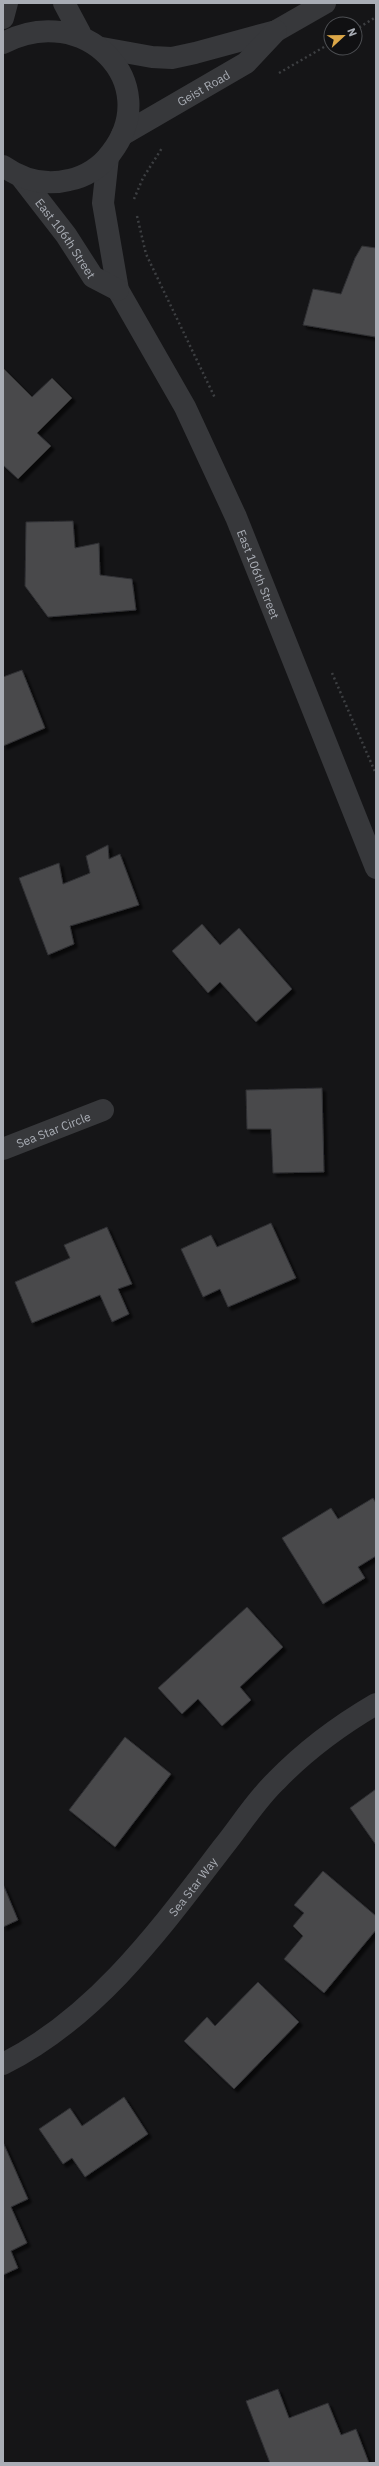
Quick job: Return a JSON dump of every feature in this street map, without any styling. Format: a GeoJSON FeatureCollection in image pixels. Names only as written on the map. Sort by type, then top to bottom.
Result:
{"type":"FeatureCollection","features":[{"type":"Feature","properties":{"kind":"street"},"geometry":{"type":"LineString","coordinates":[[3,18],[7,3]]}},
{"type":"Feature","properties":{"kind":"street"},"geometry":{"type":"LineString","coordinates":[[64,3],[80,34]]}},
{"type":"Feature","properties":{"kind":"street","name":"Geist Road"},"geometry":{"type":"LineString","coordinates":[[102,48],[152,57],[172,58],[276,31],[325,3]]}},
{"type":"Feature","properties":{"kind":"street"},"geometry":{"type":"LineString","coordinates":[[3,44],[27,31],[40,28],[67,29],[80,34],[102,48],[112,58],[124,82],[128,109],[122,135],[108,158],[86,174],[74,179],[47,183],[12,172]]}},
{"type":"Feature","properties":{"kind":"street","name":"Geist Road"},"geometry":{"type":"LineString","coordinates":[[122,135],[246,63],[276,31]]}},
{"type":"Feature","properties":{"kind":"street","name":"East 106th Street"},"geometry":{"type":"LineString","coordinates":[[108,158],[103,204],[118,290],[184,407],[236,517],[376,868]]}},
{"type":"Feature","properties":{"kind":"street","name":"East 106th Street"},"geometry":{"type":"LineString","coordinates":[[12,172],[66,235],[93,277],[118,290]]}},
{"type":"Feature","properties":{"kind":"street","name":"Sea Star Circle"},"geometry":{"type":"LineString","coordinates":[[3,1149],[104,1110]]}},
{"type":"Feature","properties":{"kind":"street","name":"Sea Star Way"},"geometry":{"type":"LineString","coordinates":[[3,2064],[18,2056],[62,2025],[104,1990],[143,1951],[275,1782],[348,1721],[376,1704]]}},
{"type":"Feature","properties":{"kind":"path"},"geometry":{"type":"LineString","coordinates":[[363,25],[376,18]]}},
{"type":"Feature","properties":{"kind":"path"},"geometry":{"type":"LineString","coordinates":[[276,75],[323,48]]}},
{"type":"Feature","properties":{"kind":"path"},"geometry":{"type":"LineString","coordinates":[[135,207],[134,200],[143,178],[159,150],[164,146]]}},
{"type":"Feature","properties":{"kind":"path"},"geometry":{"type":"LineString","coordinates":[[136,213],[146,254],[216,400]]}},
{"type":"Feature","properties":{"kind":"path"},"geometry":{"type":"LineString","coordinates":[[329,667],[376,774]]}},
{"type":"Feature","properties":{"kind":"building"},"geometry":{"type":"Polygon","coordinates":[[[362,246],[376,248],[376,337],[303,325],[313,289],[341,294],[355,258],[362,246]]]}},
{"type":"Feature","properties":{"kind":"building"},"geometry":{"type":"Polygon","coordinates":[[[3,368],[32,397],[52,378],[72,398],[37,433],[51,446],[18,479],[3,465],[3,368]]]}},
{"type":"Feature","properties":{"kind":"building"},"geometry":{"type":"Polygon","coordinates":[[[73,521],[75,548],[99,543],[100,575],[132,579],[136,610],[48,617],[25,586],[26,522],[73,521]]]}},
{"type":"Feature","properties":{"kind":"building"},"geometry":{"type":"Polygon","coordinates":[[[22,670],[45,728],[3,746],[3,677],[22,670]]]}},
{"type":"Feature","properties":{"kind":"building"},"geometry":{"type":"Polygon","coordinates":[[[108,845],[109,859],[120,854],[139,905],[70,926],[74,944],[48,955],[19,878],[59,863],[63,884],[90,873],[86,856],[108,845]]]}},
{"type":"Feature","properties":{"kind":"building"},"geometry":{"type":"Polygon","coordinates":[[[202,924],[220,945],[239,928],[292,989],[256,1022],[220,982],[208,993],[172,951],[202,924]]]}},
{"type":"Feature","properties":{"kind":"building"},"geometry":{"type":"Polygon","coordinates":[[[322,1088],[324,1172],[273,1173],[271,1129],[247,1129],[246,1090],[322,1088]]]}},
{"type":"Feature","properties":{"kind":"building"},"geometry":{"type":"Polygon","coordinates":[[[271,1223],[296,1278],[228,1307],[220,1289],[203,1297],[181,1249],[211,1235],[217,1247],[271,1223]]]}},
{"type":"Feature","properties":{"kind":"building"},"geometry":{"type":"Polygon","coordinates":[[[107,1227],[132,1284],[118,1289],[129,1314],[112,1322],[100,1295],[32,1323],[15,1282],[70,1258],[64,1245],[107,1227]]]}},
{"type":"Feature","properties":{"kind":"building"},"geometry":{"type":"Polygon","coordinates":[[[373,1498],[376,1503],[376,1556],[358,1567],[365,1578],[323,1604],[282,1538],[331,1508],[338,1519],[373,1498]]]}},
{"type":"Feature","properties":{"kind":"building"},"geometry":{"type":"Polygon","coordinates":[[[247,1607],[283,1647],[240,1687],[251,1700],[222,1726],[198,1699],[182,1714],[158,1688],[247,1607]]]}},
{"type":"Feature","properties":{"kind":"building"},"geometry":{"type":"Polygon","coordinates":[[[125,1737],[171,1774],[115,1847],[69,1810],[125,1737]]]}},
{"type":"Feature","properties":{"kind":"building"},"geometry":{"type":"Polygon","coordinates":[[[376,1789],[376,1845],[350,1808],[376,1789]]]}},
{"type":"Feature","properties":{"kind":"building"},"geometry":{"type":"Polygon","coordinates":[[[323,1871],[376,1916],[376,1930],[324,1993],[284,1959],[303,1936],[293,1926],[304,1913],[294,1905],[323,1871]]]}},
{"type":"Feature","properties":{"kind":"building"},"geometry":{"type":"Polygon","coordinates":[[[3,1884],[18,1920],[3,1927],[3,1884]]]}},
{"type":"Feature","properties":{"kind":"building"},"geometry":{"type":"Polygon","coordinates":[[[258,1982],[299,2022],[234,2089],[184,2041],[207,2017],[215,2026],[258,1982]]]}},
{"type":"Feature","properties":{"kind":"building"},"geometry":{"type":"Polygon","coordinates":[[[124,2097],[148,2134],[85,2177],[72,2158],[63,2164],[39,2129],[70,2108],[82,2126],[124,2097]]]}},
{"type":"Feature","properties":{"kind":"building"},"geometry":{"type":"Polygon","coordinates":[[[3,2142],[28,2199],[11,2207],[27,2243],[11,2251],[18,2268],[3,2275],[3,2142]]]}},
{"type":"Feature","properties":{"kind":"building"},"geometry":{"type":"Polygon","coordinates":[[[278,2389],[289,2418],[328,2403],[341,2435],[356,2429],[369,2463],[270,2463],[246,2401],[278,2389]]]}}]}
